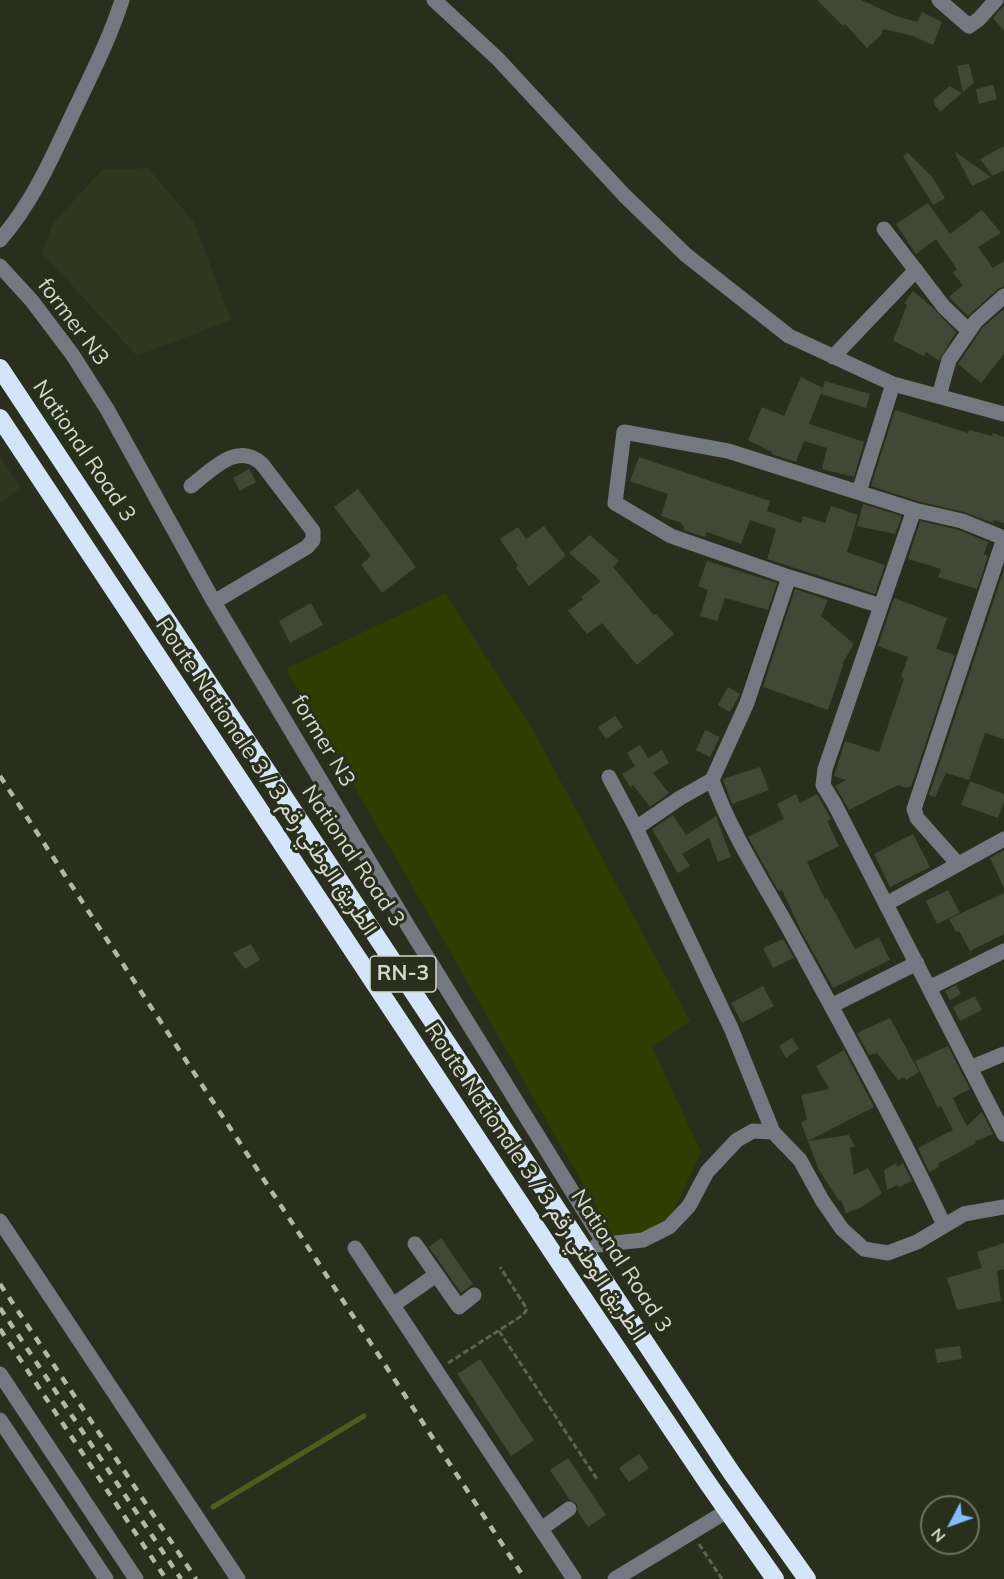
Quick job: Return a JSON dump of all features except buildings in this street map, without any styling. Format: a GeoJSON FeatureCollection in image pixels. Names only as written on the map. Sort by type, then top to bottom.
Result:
{"type":"FeatureCollection","features":[{"type":"Feature","properties":{"kind":"highway","name":"National Road 3"},"geometry":{"type":"LineString","coordinates":[[0,368],[731,1472],[807,1579]]}},
{"type":"Feature","properties":{"kind":"highway","name":"Route Nationale 3 / الطريق الوطني رقم 3"},"geometry":{"type":"LineString","coordinates":[[0,418],[504,1179],[775,1579]]}},
{"type":"Feature","properties":{"kind":"highway"},"geometry":{"type":"LineString","coordinates":[[504,1179],[529,1164]]}},
{"type":"Feature","properties":{"kind":"street"},"geometry":{"type":"LineString","coordinates":[[0,240],[21,214],[40,182],[106,43],[122,0]]}},
{"type":"Feature","properties":{"kind":"street"},"geometry":{"type":"LineString","coordinates":[[434,0],[498,59],[624,195],[686,255],[789,336],[893,384],[1004,414]]}},
{"type":"Feature","properties":{"kind":"street"},"geometry":{"type":"LineString","coordinates":[[939,0],[969,26],[979,19],[996,0]]}},
{"type":"Feature","properties":{"kind":"street"},"geometry":{"type":"LineString","coordinates":[[884,229],[944,307],[969,332]]}},
{"type":"Feature","properties":{"kind":"street","name":"former N3"},"geometry":{"type":"LineString","coordinates":[[0,266],[32,301],[72,354],[107,409],[214,602],[408,926],[604,1243]]}},
{"type":"Feature","properties":{"kind":"street"},"geometry":{"type":"LineString","coordinates":[[833,357],[916,270]]}},
{"type":"Feature","properties":{"kind":"street"},"geometry":{"type":"LineString","coordinates":[[939,396],[949,360],[976,321],[1004,296]]}},
{"type":"Feature","properties":{"kind":"street"},"geometry":{"type":"LineString","coordinates":[[859,492],[893,384]]}},
{"type":"Feature","properties":{"kind":"street"},"geometry":{"type":"LineString","coordinates":[[881,606],[671,537],[615,503],[624,432],[728,450],[914,510],[962,521],[1004,538],[914,809],[917,818],[958,864]]}},
{"type":"Feature","properties":{"kind":"street"},"geometry":{"type":"LineString","coordinates":[[191,486],[230,457],[251,456],[262,464],[313,531],[313,540],[307,547],[214,602]]}},
{"type":"Feature","properties":{"kind":"street"},"geometry":{"type":"LineString","coordinates":[[914,510],[825,770],[823,785],[1004,1134]]}},
{"type":"Feature","properties":{"kind":"street"},"geometry":{"type":"LineString","coordinates":[[636,828],[680,798],[712,780],[747,703],[789,577]]}},
{"type":"Feature","properties":{"kind":"street"},"geometry":{"type":"LineString","coordinates":[[609,777],[636,828],[731,1028],[773,1132],[800,1160],[822,1200],[842,1229],[864,1249],[888,1253],[917,1242],[964,1214],[1004,1207]]}},
{"type":"Feature","properties":{"kind":"street"},"geometry":{"type":"LineString","coordinates":[[712,780],[736,834],[909,1151],[944,1225]]}},
{"type":"Feature","properties":{"kind":"street"},"geometry":{"type":"LineString","coordinates":[[886,904],[1004,838]]}},
{"type":"Feature","properties":{"kind":"street"},"geometry":{"type":"LineString","coordinates":[[929,988],[1004,951]]}},
{"type":"Feature","properties":{"kind":"street"},"geometry":{"type":"LineString","coordinates":[[831,1006],[917,963]]}},
{"type":"Feature","properties":{"kind":"street"},"geometry":{"type":"LineString","coordinates":[[970,1068],[1004,1054]]}},
{"type":"Feature","properties":{"kind":"street"},"geometry":{"type":"LineString","coordinates":[[585,1249],[604,1243],[643,1240],[669,1227],[689,1206],[707,1172],[737,1140],[753,1131],[773,1132]]}},
{"type":"Feature","properties":{"kind":"street"},"geometry":{"type":"LineString","coordinates":[[0,1221],[238,1579]]}},
{"type":"Feature","properties":{"kind":"street"},"geometry":{"type":"LineString","coordinates":[[415,1244],[459,1307],[474,1295]]}},
{"type":"Feature","properties":{"kind":"street"},"geometry":{"type":"LineString","coordinates":[[355,1248],[574,1579]]}},
{"type":"Feature","properties":{"kind":"street"},"geometry":{"type":"LineString","coordinates":[[393,1305],[436,1275]]}},
{"type":"Feature","properties":{"kind":"street"},"geometry":{"type":"LineString","coordinates":[[0,1374],[136,1579]]}},
{"type":"Feature","properties":{"kind":"street"},"geometry":{"type":"LineString","coordinates":[[0,1420],[106,1579]]}},
{"type":"Feature","properties":{"kind":"street"},"geometry":{"type":"LineString","coordinates":[[541,1529],[569,1509]]}},
{"type":"Feature","properties":{"kind":"street"},"geometry":{"type":"LineString","coordinates":[[615,1579],[727,1511]]}},
{"type":"Feature","properties":{"kind":"path"},"geometry":{"type":"LineString","coordinates":[[446,1364],[524,1315],[527,1309],[500,1267]]}},
{"type":"Feature","properties":{"kind":"path"},"geometry":{"type":"LineString","coordinates":[[499,1331],[597,1479]]}},
{"type":"Feature","properties":{"kind":"path"},"geometry":{"type":"LineString","coordinates":[[692,1532],[722,1579]]}},
{"type":"Feature","properties":{"kind":"shaded area"},"geometry":{"type":"Polygon","coordinates":[[[148,168],[194,222],[231,320],[137,356],[42,253],[53,223],[102,170],[148,168]]]}},
{"type":"Feature","properties":{"kind":"shaded area"},"geometry":{"type":"Polygon","coordinates":[[[0,456],[21,488],[0,503],[0,456]]]}},
{"type":"Feature","properties":{"kind":"green space"},"geometry":{"type":"Polygon","coordinates":[[[445,593],[533,730],[690,1021],[652,1047],[701,1152],[672,1214],[644,1235],[612,1235],[286,669],[445,593]]]}},
{"type":"Feature","properties":{"kind":"waterway"},"geometry":{"type":"LineString","coordinates":[[213,1507],[364,1416]]}},
{"type":"Feature","properties":{"kind":"railway"},"geometry":{"type":"LineString","coordinates":[[0,776],[525,1579]]}},
{"type":"Feature","properties":{"kind":"railway"},"geometry":{"type":"LineString","coordinates":[[0,1284],[196,1579]]}},
{"type":"Feature","properties":{"kind":"railway"},"geometry":{"type":"LineString","coordinates":[[0,1308],[181,1579]]}},
{"type":"Feature","properties":{"kind":"railway"},"geometry":{"type":"LineString","coordinates":[[0,1329],[166,1579]]}}]}
